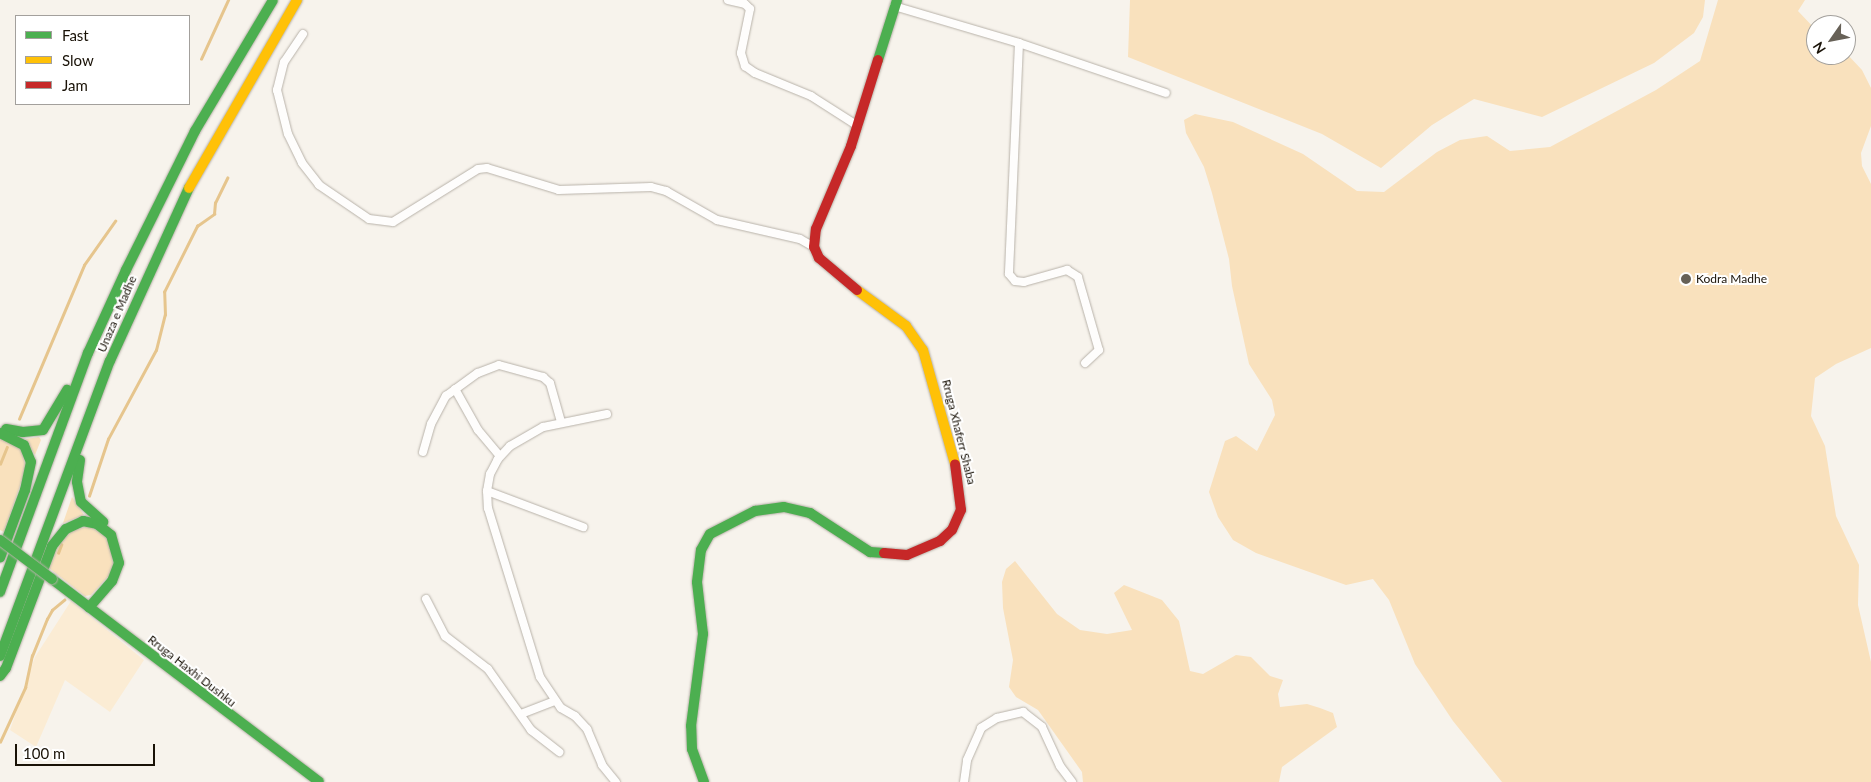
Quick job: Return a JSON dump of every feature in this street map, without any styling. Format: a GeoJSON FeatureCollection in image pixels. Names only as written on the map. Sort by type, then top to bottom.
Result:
{"type":"FeatureCollection","features":[{"type":"Feature","properties":{"kind":"main road","name":"Unaza e Madhe"},"geometry":{"type":"LineString","coordinates":[[0,592],[88,353],[195,131],[273,0]]}},
{"type":"Feature","properties":{"kind":"main road","name":"Unaza e Madhe"},"geometry":{"type":"LineString","coordinates":[[0,656],[110,361],[161,244],[206,154],[297,0]]}},
{"type":"Feature","properties":{"kind":"main road"},"geometry":{"type":"LineString","coordinates":[[814,248],[816,229],[858,126],[895,3]]}},
{"type":"Feature","properties":{"kind":"main road","name":"Rruga Xhaferr Shaba"},"geometry":{"type":"LineString","coordinates":[[704,782],[692,749],[691,726],[703,634],[697,582],[701,550],[710,534],[755,511],[784,507],[810,513],[870,552],[907,554],[940,541],[952,530],[962,506],[957,470],[923,350],[906,326],[839,277],[820,258],[814,248]]}},
{"type":"Feature","properties":{"kind":"main road"},"geometry":{"type":"LineString","coordinates":[[0,429],[22,432],[42,430],[88,353]]}},
{"type":"Feature","properties":{"kind":"main road"},"geometry":{"type":"LineString","coordinates":[[99,615],[121,576],[125,553],[115,531],[85,508],[77,482],[78,470],[110,361]]}},
{"type":"Feature","properties":{"kind":"main road"},"geometry":{"type":"LineString","coordinates":[[0,433],[17,439],[24,445],[31,462],[26,490],[0,558]]}},
{"type":"Feature","properties":{"kind":"main road"},"geometry":{"type":"LineString","coordinates":[[0,676],[6,668],[52,546],[66,529],[83,521],[96,524],[111,535],[116,544],[119,563],[112,582],[88,607]]}},
{"type":"Feature","properties":{"kind":"main road","name":"Rruga Haxhi Dushku"},"geometry":{"type":"LineString","coordinates":[[0,540],[319,782]]}},
{"type":"Feature","properties":{"kind":"street"},"geometry":{"type":"LineString","coordinates":[[728,0],[745,4],[750,9],[741,53],[745,66],[811,96],[858,126]]}},
{"type":"Feature","properties":{"kind":"street"},"geometry":{"type":"LineString","coordinates":[[895,3],[1166,93]]}},
{"type":"Feature","properties":{"kind":"street"},"geometry":{"type":"LineString","coordinates":[[303,34],[284,62],[277,90],[288,134],[302,164],[319,184],[369,219],[393,222],[478,169],[487,168],[559,190],[651,187],[666,192],[717,220],[800,240],[814,248]]}},
{"type":"Feature","properties":{"kind":"street"},"geometry":{"type":"LineString","coordinates":[[1019,43],[1009,274],[1015,281],[1024,282],[1067,270],[1078,277],[1100,350],[1085,363]]}},
{"type":"Feature","properties":{"kind":"street"},"geometry":{"type":"LineString","coordinates":[[423,452],[441,404],[455,389],[478,373],[499,365],[531,373],[550,383],[561,422]]}},
{"type":"Feature","properties":{"kind":"street"},"geometry":{"type":"LineString","coordinates":[[455,389],[478,430],[500,456]]}},
{"type":"Feature","properties":{"kind":"street"},"geometry":{"type":"LineString","coordinates":[[607,414],[543,427],[510,446],[500,456],[490,474],[487,492],[488,508],[540,677],[555,701],[587,729],[602,765],[616,782]]}},
{"type":"Feature","properties":{"kind":"street"},"geometry":{"type":"LineString","coordinates":[[487,492],[583,527]]}},
{"type":"Feature","properties":{"kind":"street"},"geometry":{"type":"LineString","coordinates":[[426,599],[445,636],[488,669],[541,740],[559,752]]}},
{"type":"Feature","properties":{"kind":"street"},"geometry":{"type":"LineString","coordinates":[[521,714],[555,701]]}},
{"type":"Feature","properties":{"kind":"street"},"geometry":{"type":"LineString","coordinates":[[964,782],[967,760],[981,728],[997,718],[1023,712],[1042,728],[1060,766],[1072,782]]}},
{"type":"Feature","properties":{"kind":"shaded area"},"geometry":{"type":"Polygon","coordinates":[[[1130,0],[1705,0],[1703,17],[1694,33],[1654,63],[1542,117],[1474,99],[1432,125],[1381,168],[1322,134],[1128,57],[1130,0]]]}},
{"type":"Feature","properties":{"kind":"shaded area"},"geometry":{"type":"Polygon","coordinates":[[[1718,0],[1805,0],[1798,11],[1806,19],[1806,65],[1856,64],[1862,70],[1871,88],[1871,126],[1861,153],[1862,166],[1871,184],[1871,348],[1836,364],[1815,378],[1811,416],[1825,446],[1836,516],[1859,565],[1858,605],[1871,662],[1871,782],[1502,782],[1453,721],[1415,664],[1389,600],[1373,579],[1346,585],[1256,553],[1233,540],[1218,517],[1209,492],[1225,441],[1236,436],[1257,451],[1275,415],[1272,400],[1249,364],[1232,286],[1229,259],[1212,193],[1204,167],[1186,133],[1184,120],[1195,114],[1233,122],[1303,154],[1357,191],[1384,192],[1437,152],[1460,140],[1487,136],[1510,151],[1550,147],[1656,90],[1700,61],[1718,0]]]}},
{"type":"Feature","properties":{"kind":"shaded area"},"geometry":{"type":"Polygon","coordinates":[[[0,436],[21,448],[26,468],[4,532],[0,530],[0,436]]]}},
{"type":"Feature","properties":{"kind":"shaded area"},"geometry":{"type":"Polygon","coordinates":[[[39,437],[41,440],[35,455],[26,439],[39,437]]]}},
{"type":"Feature","properties":{"kind":"shaded area"},"geometry":{"type":"Polygon","coordinates":[[[72,497],[84,515],[63,523],[72,497]]]}},
{"type":"Feature","properties":{"kind":"shaded area"},"geometry":{"type":"Polygon","coordinates":[[[90,526],[110,540],[114,570],[91,595],[85,596],[49,568],[57,546],[71,531],[90,526]]]}},
{"type":"Feature","properties":{"kind":"shaded area"},"geometry":{"type":"Polygon","coordinates":[[[1015,561],[1057,614],[1080,630],[1107,634],[1132,630],[1114,593],[1124,585],[1162,600],[1179,621],[1190,671],[1203,674],[1236,655],[1251,657],[1270,676],[1283,680],[1278,694],[1280,707],[1307,704],[1320,708],[1333,713],[1337,727],[1282,767],[1279,782],[1083,782],[1082,772],[1038,710],[1016,697],[1009,687],[1013,660],[1003,608],[1002,582],[1006,569],[1015,561]]]}},
{"type":"Feature","properties":{"kind":"shaded area"},"geometry":{"type":"Polygon","coordinates":[[[71,601],[144,660],[110,712],[65,680],[36,747],[10,730],[35,657],[71,601]]]}},
{"type":"Feature","properties":{"kind":"waterway"},"geometry":{"type":"LineString","coordinates":[[201,59],[228,0]]}},
{"type":"Feature","properties":{"kind":"waterway"},"geometry":{"type":"LineString","coordinates":[[89,496],[108,439],[156,350],[165,315],[164,292],[197,226],[214,214],[215,203],[227,178]]}},
{"type":"Feature","properties":{"kind":"waterway"},"geometry":{"type":"LineString","coordinates":[[19,419],[84,265],[115,221]]}},
{"type":"Feature","properties":{"kind":"waterway"},"geometry":{"type":"LineString","coordinates":[[0,464],[7,447]]}},
{"type":"Feature","properties":{"kind":"waterway"},"geometry":{"type":"LineString","coordinates":[[58,553],[61,545]]}},
{"type":"Feature","properties":{"kind":"waterway"},"geometry":{"type":"LineString","coordinates":[[0,742],[25,688],[32,656],[47,619],[52,610],[64,600]]}},
{"type":"Feature","properties":{"kind":"traffic: fast"},"geometry":{"type":"LineString","coordinates":[[0,592],[88,353],[126,270],[195,131],[273,0]]}},
{"type":"Feature","properties":{"kind":"traffic: fast"},"geometry":{"type":"LineString","coordinates":[[878,60],[897,0]]}},
{"type":"Feature","properties":{"kind":"traffic: fast"},"geometry":{"type":"LineString","coordinates":[[0,656],[110,361],[189,188]]}},
{"type":"Feature","properties":{"kind":"traffic: fast"},"geometry":{"type":"LineString","coordinates":[[6,429],[23,432],[43,430],[67,390]]}},
{"type":"Feature","properties":{"kind":"traffic: fast"},"geometry":{"type":"LineString","coordinates":[[0,433],[24,445],[31,462],[25,490],[0,558]]}},
{"type":"Feature","properties":{"kind":"traffic: fast"},"geometry":{"type":"LineString","coordinates":[[80,460],[77,482],[81,502],[103,522]]}},
{"type":"Feature","properties":{"kind":"traffic: fast"},"geometry":{"type":"LineString","coordinates":[[704,782],[692,749],[691,726],[703,634],[697,582],[701,550],[710,534],[755,511],[784,507],[810,513],[870,552],[884,553]]}},
{"type":"Feature","properties":{"kind":"traffic: fast"},"geometry":{"type":"LineString","coordinates":[[0,676],[6,668],[52,546],[66,529],[83,521],[97,524],[111,535],[119,563],[112,581],[89,607]]}},
{"type":"Feature","properties":{"kind":"traffic: fast"},"geometry":{"type":"LineString","coordinates":[[0,540],[52,579]]}},
{"type":"Feature","properties":{"kind":"traffic: fast"},"geometry":{"type":"LineString","coordinates":[[52,579],[319,782]]}},
{"type":"Feature","properties":{"kind":"traffic: slow"},"geometry":{"type":"LineString","coordinates":[[189,188],[297,0]]}},
{"type":"Feature","properties":{"kind":"traffic: slow"},"geometry":{"type":"LineString","coordinates":[[857,290],[906,326],[923,350],[955,464]]}},
{"type":"Feature","properties":{"kind":"traffic: jam"},"geometry":{"type":"LineString","coordinates":[[857,290],[819,258],[814,247],[816,229],[851,146],[878,60]]}},
{"type":"Feature","properties":{"kind":"traffic: jam"},"geometry":{"type":"LineString","coordinates":[[884,553],[907,555],[940,541],[952,530],[961,510],[955,464]]}},
{"type":"Feature","properties":{"kind":"place","name":"Kodra Madhe"},"geometry":{"type":"Point","coordinates":[1686,279]}}]}
